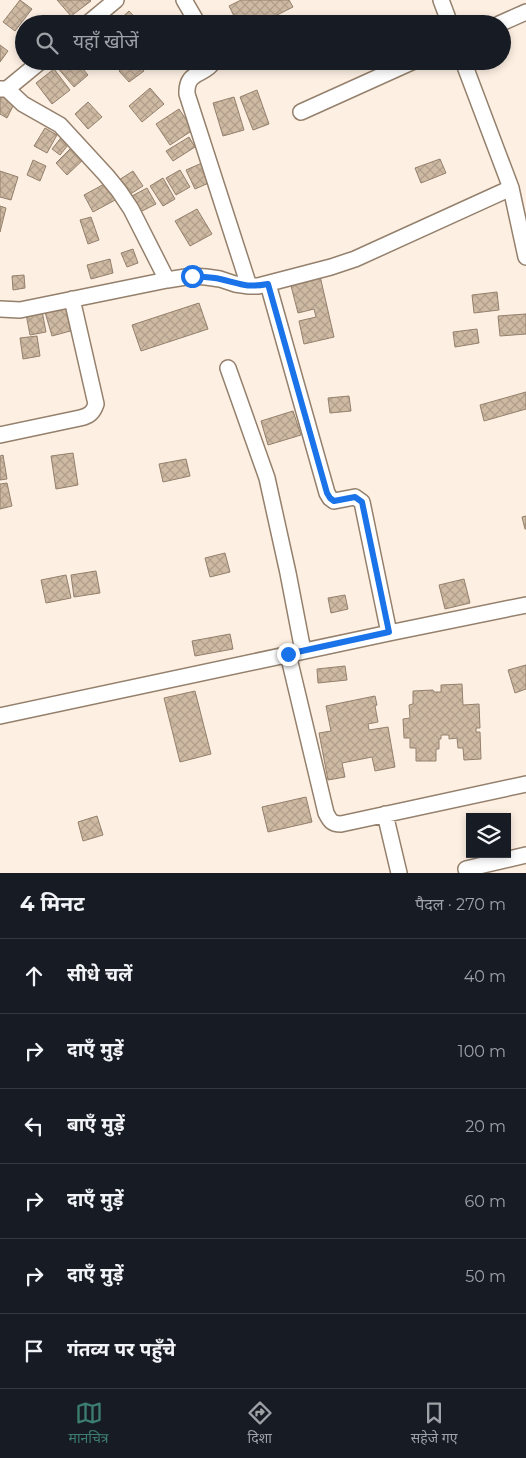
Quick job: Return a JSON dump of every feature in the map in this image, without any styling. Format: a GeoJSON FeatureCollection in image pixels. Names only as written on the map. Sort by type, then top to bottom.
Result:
{"type":"FeatureCollection","features":[{"type":"Feature","properties":{"kind":"street"},"geometry":{"type":"LineString","coordinates":[[98,15],[116,0]]}},
{"type":"Feature","properties":{"kind":"street"},"geometry":{"type":"LineString","coordinates":[[184,0],[193,15]]}},
{"type":"Feature","properties":{"kind":"street"},"geometry":{"type":"LineString","coordinates":[[441,0],[447,15]]}},
{"type":"Feature","properties":{"kind":"street"},"geometry":{"type":"LineString","coordinates":[[511,18],[526,12]]}},
{"type":"Feature","properties":{"kind":"street"},"geometry":{"type":"LineString","coordinates":[[29,70],[3,89],[23,104],[60,125],[106,174],[131,210],[168,280]]}},
{"type":"Feature","properties":{"kind":"street"},"geometry":{"type":"LineString","coordinates":[[205,70],[195,74],[189,80],[187,94],[249,286]]}},
{"type":"Feature","properties":{"kind":"street"},"geometry":{"type":"LineString","coordinates":[[301,112],[394,70]]}},
{"type":"Feature","properties":{"kind":"street"},"geometry":{"type":"LineString","coordinates":[[466,70],[511,188],[526,258]]}},
{"type":"Feature","properties":{"kind":"street"},"geometry":{"type":"LineString","coordinates":[[0,309],[20,310],[192,276],[220,279],[249,286],[268,284],[355,259],[511,188]]}},
{"type":"Feature","properties":{"kind":"street"},"geometry":{"type":"LineString","coordinates":[[268,284],[327,493],[334,501],[355,497],[362,502],[389,632]]}},
{"type":"Feature","properties":{"kind":"street"},"geometry":{"type":"LineString","coordinates":[[0,435],[80,418],[94,412],[96,404],[72,299]]}},
{"type":"Feature","properties":{"kind":"street"},"geometry":{"type":"LineString","coordinates":[[228,368],[267,478],[288,573],[296,652],[316,770],[330,820],[334,824],[340,824],[526,784]]}},
{"type":"Feature","properties":{"kind":"street"},"geometry":{"type":"LineString","coordinates":[[0,716],[389,632],[526,605]]}},
{"type":"Feature","properties":{"kind":"street"},"geometry":{"type":"LineString","coordinates":[[385,814],[399,873]]}},
{"type":"Feature","properties":{"kind":"street"},"geometry":{"type":"LineString","coordinates":[[466,869],[526,855]]}},
{"type":"Feature","properties":{"kind":"building"},"geometry":{"type":"Polygon","coordinates":[[[20,0],[32,9],[27,15],[15,15],[15,31],[3,22],[20,0]]]}},
{"type":"Feature","properties":{"kind":"building"},"geometry":{"type":"Polygon","coordinates":[[[57,0],[91,1],[72,15],[70,15],[57,0]]]}},
{"type":"Feature","properties":{"kind":"building"},"geometry":{"type":"Polygon","coordinates":[[[241,0],[289,0],[293,7],[277,15],[234,15],[229,6],[241,0]]]}},
{"type":"Feature","properties":{"kind":"building"},"geometry":{"type":"Polygon","coordinates":[[[129,11],[133,15],[125,15],[129,11]]]}},
{"type":"Feature","properties":{"kind":"building"},"geometry":{"type":"Polygon","coordinates":[[[0,45],[8,51],[0,62],[0,45]]]}},
{"type":"Feature","properties":{"kind":"building"},"geometry":{"type":"Polygon","coordinates":[[[55,70],[70,90],[52,104],[36,83],[55,70]]]}},
{"type":"Feature","properties":{"kind":"building"},"geometry":{"type":"Polygon","coordinates":[[[60,70],[84,70],[88,75],[74,87],[60,70]]]}},
{"type":"Feature","properties":{"kind":"building"},"geometry":{"type":"Polygon","coordinates":[[[143,70],[144,71],[129,82],[119,71],[143,70]]]}},
{"type":"Feature","properties":{"kind":"building"},"geometry":{"type":"Polygon","coordinates":[[[150,88],[164,104],[142,122],[129,106],[150,88]]]}},
{"type":"Feature","properties":{"kind":"building"},"geometry":{"type":"Polygon","coordinates":[[[257,90],[269,124],[253,130],[240,97],[257,90]]]}},
{"type":"Feature","properties":{"kind":"building"},"geometry":{"type":"Polygon","coordinates":[[[0,92],[16,100],[7,118],[0,114],[0,92]]]}},
{"type":"Feature","properties":{"kind":"building"},"geometry":{"type":"Polygon","coordinates":[[[234,97],[244,130],[223,136],[213,103],[234,97]]]}},
{"type":"Feature","properties":{"kind":"building"},"geometry":{"type":"Polygon","coordinates":[[[88,102],[102,117],[88,129],[75,114],[88,102]]]}},
{"type":"Feature","properties":{"kind":"building"},"geometry":{"type":"Polygon","coordinates":[[[179,109],[193,130],[170,145],[156,124],[179,109]]]}},
{"type":"Feature","properties":{"kind":"building"},"geometry":{"type":"Polygon","coordinates":[[[45,128],[57,135],[47,153],[34,146],[45,128]]]}},
{"type":"Feature","properties":{"kind":"building"},"geometry":{"type":"Polygon","coordinates":[[[64,134],[72,140],[60,155],[52,149],[64,134]]]}},
{"type":"Feature","properties":{"kind":"building"},"geometry":{"type":"Polygon","coordinates":[[[189,137],[195,147],[173,161],[166,151],[189,137]]]}},
{"type":"Feature","properties":{"kind":"building"},"geometry":{"type":"Polygon","coordinates":[[[74,145],[86,157],[67,175],[56,163],[74,145]]]}},
{"type":"Feature","properties":{"kind":"building"},"geometry":{"type":"Polygon","coordinates":[[[440,159],[446,173],[421,183],[415,168],[440,159]]]}},
{"type":"Feature","properties":{"kind":"building"},"geometry":{"type":"Polygon","coordinates":[[[33,160],[46,166],[40,181],[27,175],[33,160]]]}},
{"type":"Feature","properties":{"kind":"building"},"geometry":{"type":"Polygon","coordinates":[[[202,163],[211,182],[195,189],[186,170],[202,163]]]}},
{"type":"Feature","properties":{"kind":"building"},"geometry":{"type":"Polygon","coordinates":[[[180,170],[190,187],[176,195],[166,178],[180,170]]]}},
{"type":"Feature","properties":{"kind":"building"},"geometry":{"type":"Polygon","coordinates":[[[0,171],[18,177],[11,200],[0,197],[0,171]]]}},
{"type":"Feature","properties":{"kind":"building"},"geometry":{"type":"Polygon","coordinates":[[[133,171],[143,186],[129,195],[119,180],[133,171]]]}},
{"type":"Feature","properties":{"kind":"building"},"geometry":{"type":"Polygon","coordinates":[[[163,178],[175,199],[163,206],[150,186],[163,178]]]}},
{"type":"Feature","properties":{"kind":"building"},"geometry":{"type":"Polygon","coordinates":[[[108,182],[117,199],[93,212],[84,195],[108,182]]]}},
{"type":"Feature","properties":{"kind":"building"},"geometry":{"type":"Polygon","coordinates":[[[147,188],[156,204],[138,213],[130,197],[147,188]]]}},
{"type":"Feature","properties":{"kind":"building"},"geometry":{"type":"Polygon","coordinates":[[[0,206],[6,208],[0,232],[0,206]]]}},
{"type":"Feature","properties":{"kind":"building"},"geometry":{"type":"Polygon","coordinates":[[[197,209],[212,234],[190,246],[175,221],[197,209]]]}},
{"type":"Feature","properties":{"kind":"building"},"geometry":{"type":"Polygon","coordinates":[[[91,217],[99,240],[88,244],[80,220],[91,217]]]}},
{"type":"Feature","properties":{"kind":"building"},"geometry":{"type":"Polygon","coordinates":[[[133,249],[138,263],[127,267],[121,253],[133,249]]]}},
{"type":"Feature","properties":{"kind":"building"},"geometry":{"type":"Polygon","coordinates":[[[110,259],[113,273],[91,279],[87,265],[110,259]]]}},
{"type":"Feature","properties":{"kind":"building"},"geometry":{"type":"Polygon","coordinates":[[[24,275],[25,288],[13,290],[12,276],[24,275]]]}},
{"type":"Feature","properties":{"kind":"building"},"geometry":{"type":"Polygon","coordinates":[[[320,276],[334,337],[304,344],[299,321],[316,317],[314,309],[298,313],[290,282],[320,276]]]}},
{"type":"Feature","properties":{"kind":"building"},"geometry":{"type":"Polygon","coordinates":[[[497,292],[499,310],[474,313],[472,295],[497,292]]]}},
{"type":"Feature","properties":{"kind":"building"},"geometry":{"type":"Polygon","coordinates":[[[199,303],[208,329],[141,351],[132,325],[199,303]]]}},
{"type":"Feature","properties":{"kind":"building"},"geometry":{"type":"Polygon","coordinates":[[[66,305],[74,330],[52,336],[45,312],[66,305]]]}},
{"type":"Feature","properties":{"kind":"building"},"geometry":{"type":"Polygon","coordinates":[[[42,311],[46,332],[30,335],[26,314],[42,311]]]}},
{"type":"Feature","properties":{"kind":"building"},"geometry":{"type":"Polygon","coordinates":[[[526,314],[526,334],[500,336],[498,316],[526,314]]]}},
{"type":"Feature","properties":{"kind":"building"},"geometry":{"type":"Polygon","coordinates":[[[477,329],[479,343],[455,347],[453,332],[477,329]]]}},
{"type":"Feature","properties":{"kind":"building"},"geometry":{"type":"Polygon","coordinates":[[[37,336],[40,356],[23,359],[20,338],[37,336]]]}},
{"type":"Feature","properties":{"kind":"building"},"geometry":{"type":"Polygon","coordinates":[[[526,392],[526,409],[484,421],[480,405],[526,392]]]}},
{"type":"Feature","properties":{"kind":"building"},"geometry":{"type":"Polygon","coordinates":[[[349,396],[351,411],[330,413],[328,398],[349,396]]]}},
{"type":"Feature","properties":{"kind":"building"},"geometry":{"type":"Polygon","coordinates":[[[293,411],[301,435],[268,445],[261,421],[293,411]]]}},
{"type":"Feature","properties":{"kind":"building"},"geometry":{"type":"Polygon","coordinates":[[[73,453],[78,485],[56,489],[51,456],[73,453]]]}},
{"type":"Feature","properties":{"kind":"building"},"geometry":{"type":"Polygon","coordinates":[[[3,455],[7,479],[0,480],[0,456],[3,455]]]}},
{"type":"Feature","properties":{"kind":"building"},"geometry":{"type":"Polygon","coordinates":[[[186,459],[190,476],[163,482],[159,464],[186,459]]]}},
{"type":"Feature","properties":{"kind":"building"},"geometry":{"type":"Polygon","coordinates":[[[7,483],[12,506],[0,509],[0,484],[7,483]]]}},
{"type":"Feature","properties":{"kind":"building"},"geometry":{"type":"Polygon","coordinates":[[[526,516],[526,529],[525,529],[522,517],[526,516]]]}},
{"type":"Feature","properties":{"kind":"building"},"geometry":{"type":"Polygon","coordinates":[[[225,553],[230,572],[210,577],[205,558],[225,553]]]}},
{"type":"Feature","properties":{"kind":"building"},"geometry":{"type":"Polygon","coordinates":[[[96,571],[100,593],[74,597],[71,575],[96,571]]]}},
{"type":"Feature","properties":{"kind":"building"},"geometry":{"type":"Polygon","coordinates":[[[66,575],[71,598],[46,603],[41,580],[66,575]]]}},
{"type":"Feature","properties":{"kind":"building"},"geometry":{"type":"Polygon","coordinates":[[[464,579],[470,603],[445,609],[439,585],[464,579]]]}},
{"type":"Feature","properties":{"kind":"building"},"geometry":{"type":"Polygon","coordinates":[[[345,595],[348,609],[331,613],[328,598],[345,595]]]}},
{"type":"Feature","properties":{"kind":"building"},"geometry":{"type":"Polygon","coordinates":[[[230,634],[233,649],[195,656],[192,641],[230,634]]]}},
{"type":"Feature","properties":{"kind":"building"},"geometry":{"type":"Polygon","coordinates":[[[526,665],[526,689],[515,693],[508,670],[526,665]]]}},
{"type":"Feature","properties":{"kind":"building"},"geometry":{"type":"Polygon","coordinates":[[[345,666],[347,680],[318,683],[317,669],[345,666]]]}},
{"type":"Feature","properties":{"kind":"building"},"geometry":{"type":"Polygon","coordinates":[[[462,684],[463,705],[479,704],[480,728],[476,728],[476,732],[480,732],[481,759],[464,760],[463,748],[458,748],[457,738],[449,739],[449,735],[441,735],[439,749],[436,749],[436,761],[416,761],[416,748],[410,748],[410,738],[404,738],[403,719],[410,718],[409,705],[413,704],[413,691],[433,690],[434,692],[441,692],[441,685],[462,684]]]}},
{"type":"Feature","properties":{"kind":"building"},"geometry":{"type":"Polygon","coordinates":[[[195,691],[211,754],[180,762],[164,698],[195,691]]]}},
{"type":"Feature","properties":{"kind":"building"},"geometry":{"type":"Polygon","coordinates":[[[375,696],[378,722],[368,724],[369,730],[388,727],[395,767],[375,771],[372,757],[342,763],[345,777],[328,780],[319,733],[331,731],[326,706],[375,696]]]}},
{"type":"Feature","properties":{"kind":"building"},"geometry":{"type":"Polygon","coordinates":[[[306,797],[312,822],[268,832],[262,807],[306,797]]]}},
{"type":"Feature","properties":{"kind":"building"},"geometry":{"type":"Polygon","coordinates":[[[97,816],[103,835],[83,841],[78,822],[97,816]]]}},
{"type":"Feature","properties":{"kind":"route"},"geometry":{"type":"LineString","coordinates":[[192,276],[220,279],[249,286],[268,284],[327,493],[334,501],[355,497],[362,502],[389,632],[288,654]]}}]}
